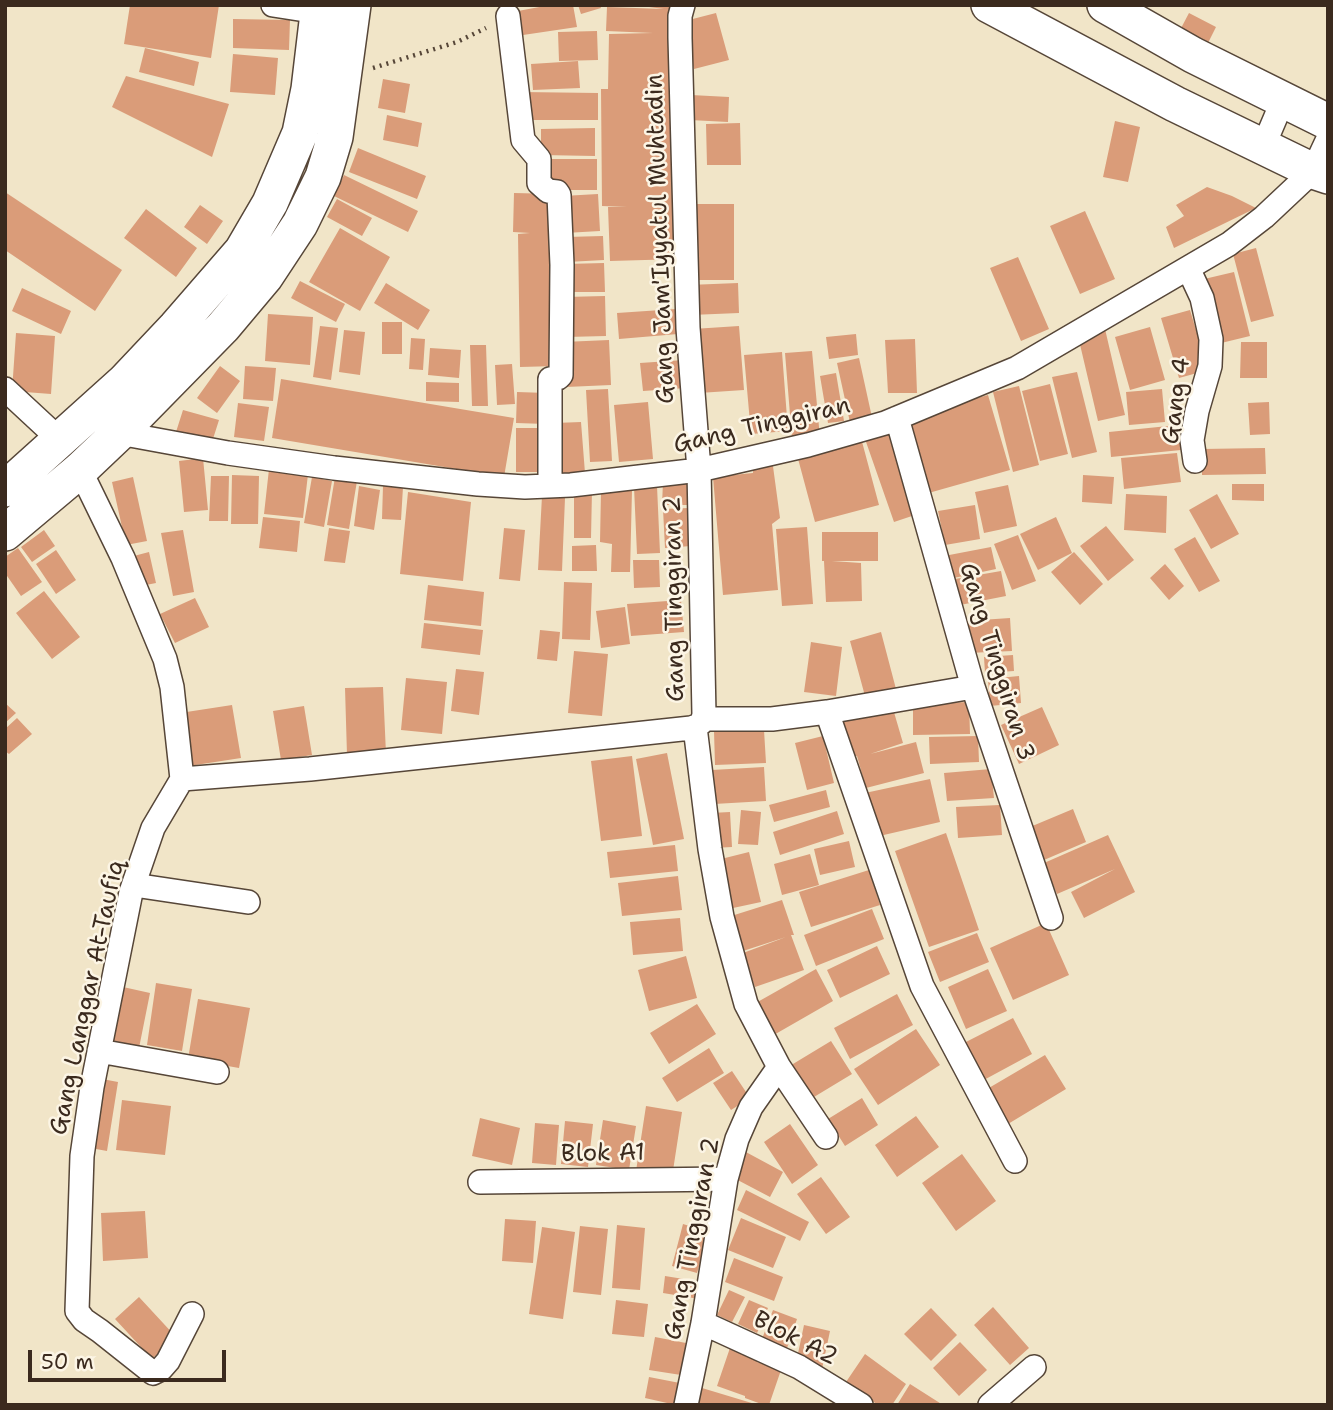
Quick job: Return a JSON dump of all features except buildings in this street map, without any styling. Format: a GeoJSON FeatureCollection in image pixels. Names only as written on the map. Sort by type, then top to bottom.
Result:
{"type":"FeatureCollection","features":[{"type":"Feature","properties":{"kind":"main road"},"geometry":{"type":"LineString","coordinates":[[5,533],[119,433],[223,327],[265,277],[300,223],[323,177],[335,137],[353,5]]}},
{"type":"Feature","properties":{"kind":"main road"},"geometry":{"type":"LineString","coordinates":[[989,5],[1175,104],[1320,174]]}},
{"type":"Feature","properties":{"kind":"main road"},"geometry":{"type":"LineString","coordinates":[[1105,5],[1193,55],[1328,122]]}},
{"type":"Feature","properties":{"kind":"main road"},"geometry":{"type":"LineString","coordinates":[[5,489],[125,381],[242,251],[270,203],[300,133],[309,89],[318,9]]}},
{"type":"Feature","properties":{"kind":"main road"},"geometry":{"type":"LineString","coordinates":[[93,411],[119,433]]}},
{"type":"Feature","properties":{"kind":"street"},"geometry":{"type":"LineString","coordinates":[[273,5],[318,9]]}},
{"type":"Feature","properties":{"kind":"street","name":"Gang Jam'Iyyatul Muhtadin"},"geometry":{"type":"LineString","coordinates":[[683,5],[680,38],[688,328],[699,470]]}},
{"type":"Feature","properties":{"kind":"street"},"geometry":{"type":"LineString","coordinates":[[508,16],[523,140],[539,159],[539,183],[548,191],[557,192],[559,195],[562,265],[561,374],[558,378],[550,379],[550,486]]}},
{"type":"Feature","properties":{"kind":"street"},"geometry":{"type":"LineString","coordinates":[[1263,147],[1283,100]]}},
{"type":"Feature","properties":{"kind":"street","name":"Gang Tinggiran"},"geometry":{"type":"LineString","coordinates":[[119,433],[228,453],[334,468],[504,486],[550,486],[699,470],[808,445],[885,423],[1017,368],[1229,244],[1320,174],[1328,139]]}},
{"type":"Feature","properties":{"kind":"street","name":"Gang 4"},"geometry":{"type":"LineString","coordinates":[[1188,268],[1202,298],[1211,339],[1210,366],[1192,440],[1195,461]]}},
{"type":"Feature","properties":{"kind":"street"},"geometry":{"type":"LineString","coordinates":[[5,389],[60,440]]}},
{"type":"Feature","properties":{"kind":"street","name":"Gang Tinggiran 3"},"geometry":{"type":"LineString","coordinates":[[897,418],[973,687],[1051,918]]}},
{"type":"Feature","properties":{"kind":"street"},"geometry":{"type":"LineString","coordinates":[[80,470],[123,558],[165,659],[172,687],[182,779],[310,769],[699,724],[772,719],[973,687]]}},
{"type":"Feature","properties":{"kind":"street","name":"Gang Tinggiran 2"},"geometry":{"type":"LineString","coordinates":[[686,1405],[703,1323],[726,1179],[737,1139],[751,1107],[779,1067],[746,1004],[723,917],[710,849],[699,724],[699,470]]}},
{"type":"Feature","properties":{"kind":"street"},"geometry":{"type":"LineString","coordinates":[[827,712],[922,986],[1015,1161]]}},
{"type":"Feature","properties":{"kind":"street","name":"Gang Langgar At-Taufiq"},"geometry":{"type":"LineString","coordinates":[[182,779],[153,828],[134,885],[99,1051],[82,1156],[77,1311],[84,1321],[153,1373],[168,1361],[192,1314]]}},
{"type":"Feature","properties":{"kind":"street"},"geometry":{"type":"LineString","coordinates":[[134,885],[248,902]]}},
{"type":"Feature","properties":{"kind":"street"},"geometry":{"type":"LineString","coordinates":[[99,1051],[217,1072]]}},
{"type":"Feature","properties":{"kind":"street"},"geometry":{"type":"LineString","coordinates":[[779,1067],[826,1137]]}},
{"type":"Feature","properties":{"kind":"street","name":"Blok A1"},"geometry":{"type":"LineString","coordinates":[[480,1182],[726,1179]]}},
{"type":"Feature","properties":{"kind":"street","name":"Blok A2"},"geometry":{"type":"LineString","coordinates":[[703,1323],[799,1367],[861,1405]]}},
{"type":"Feature","properties":{"kind":"street"},"geometry":{"type":"LineString","coordinates":[[990,1405],[1034,1367]]}},
{"type":"Feature","properties":{"kind":"path"},"geometry":{"type":"LineString","coordinates":[[344,72],[375,68],[457,42],[508,16]]}}]}
